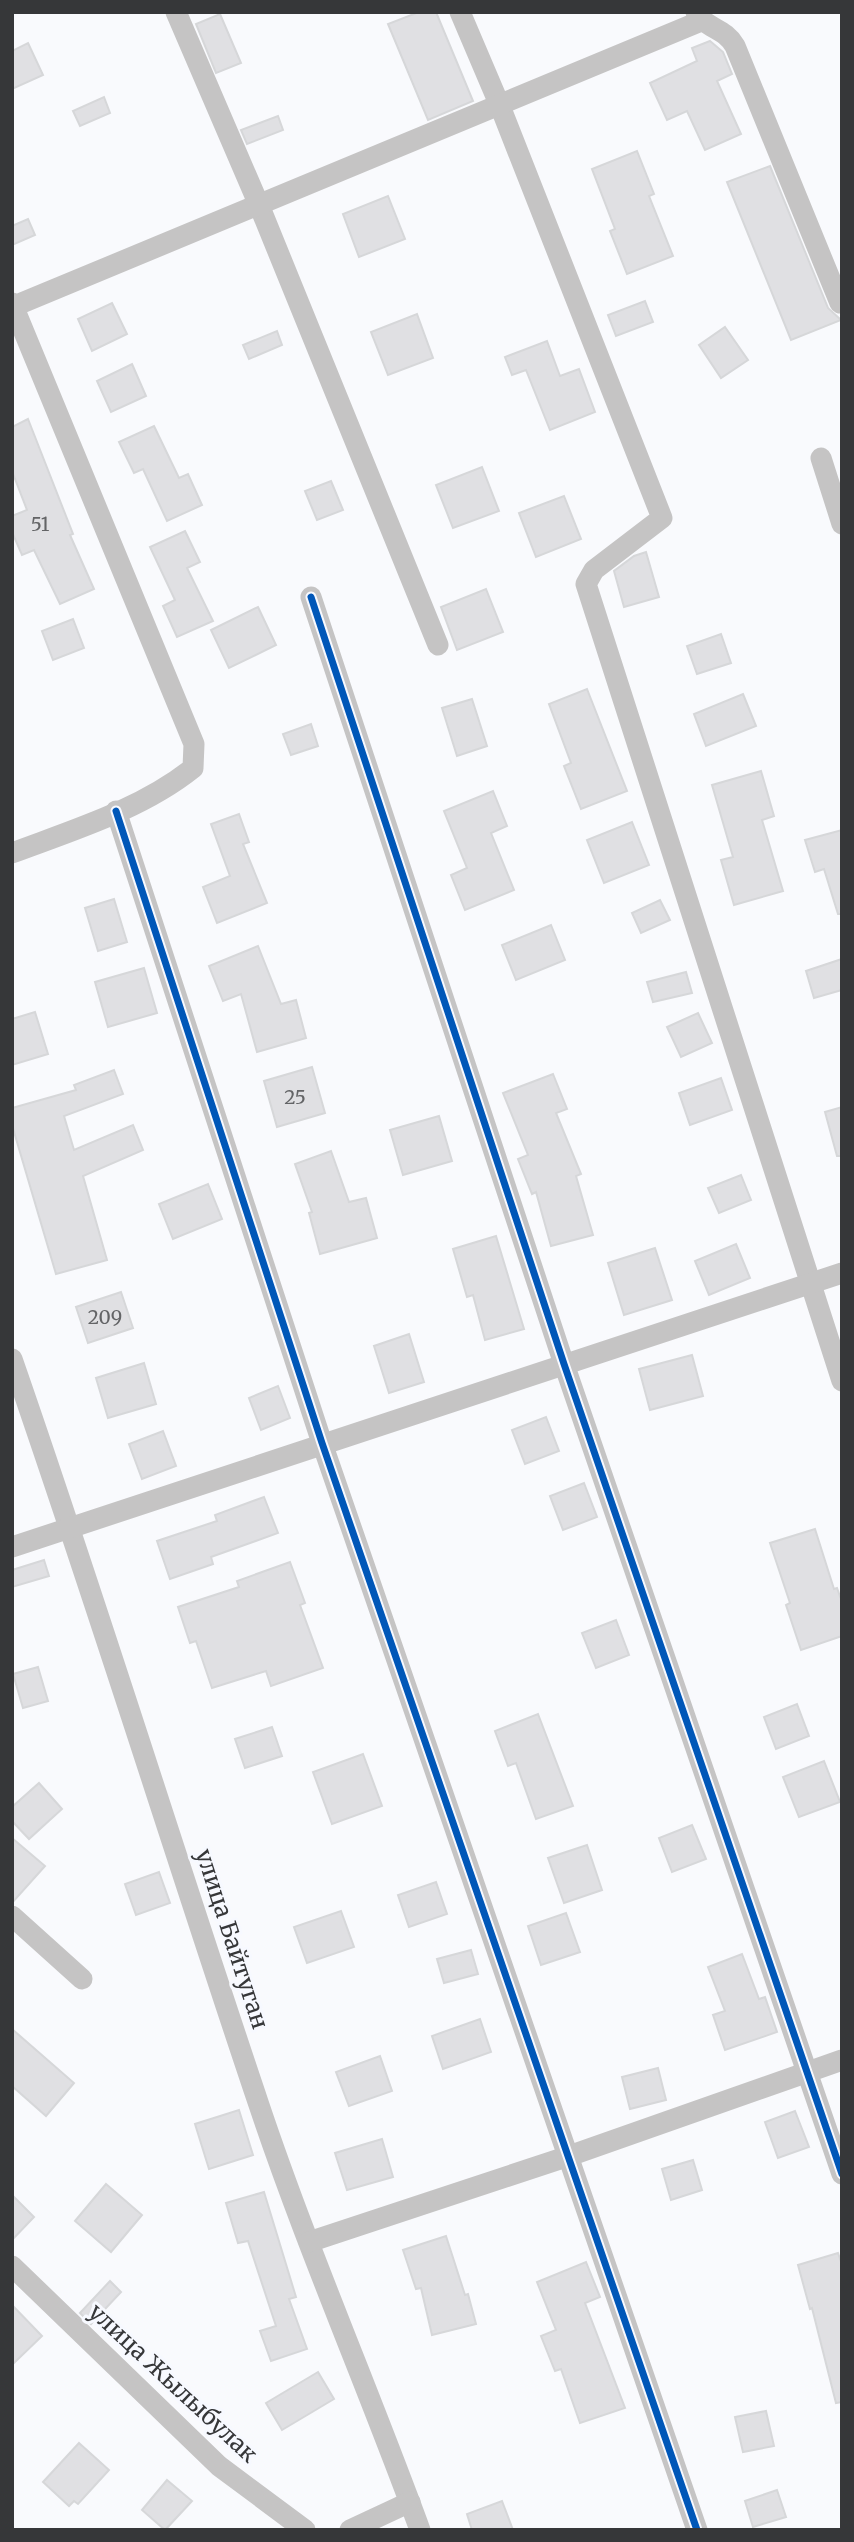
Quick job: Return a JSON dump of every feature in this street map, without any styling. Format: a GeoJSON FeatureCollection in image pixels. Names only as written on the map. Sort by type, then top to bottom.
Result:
{"type":"FeatureCollection","features":[{"type":"Feature","properties":{"kind":"street"},"geometry":{"type":"LineString","coordinates":[[176,12],[259,205],[438,645]]}},
{"type":"Feature","properties":{"kind":"street"},"geometry":{"type":"LineString","coordinates":[[460,12],[500,106],[662,518],[594,570],[586,584],[842,1381]]}},
{"type":"Feature","properties":{"kind":"street"},"geometry":{"type":"LineString","coordinates":[[12,853],[173,785],[193,768],[194,744],[13,306],[500,106],[699,17],[729,35],[735,46],[840,303]]}},
{"type":"Feature","properties":{"kind":"street"},"geometry":{"type":"LineString","coordinates":[[821,458],[842,524]]}},
{"type":"Feature","properties":{"kind":"street"},"geometry":{"type":"LineString","coordinates":[[312,597],[564,1364],[842,2174]]}},
{"type":"Feature","properties":{"kind":"street"},"geometry":{"type":"LineString","coordinates":[[116,811],[322,1443],[697,2530]]}},
{"type":"Feature","properties":{"kind":"street"},"geometry":{"type":"LineString","coordinates":[[12,1547],[842,1273]]}},
{"type":"Feature","properties":{"kind":"street","name":"улица Байтуган"},"geometry":{"type":"LineString","coordinates":[[12,1359],[71,1528],[259,2107],[420,2530]]}},
{"type":"Feature","properties":{"kind":"street"},"geometry":{"type":"LineString","coordinates":[[12,1916],[82,1979]]}},
{"type":"Feature","properties":{"kind":"street"},"geometry":{"type":"LineString","coordinates":[[309,2242],[569,2156],[842,2060]]}},
{"type":"Feature","properties":{"kind":"street","name":"улица Жылыбулак"},"geometry":{"type":"LineString","coordinates":[[12,2266],[219,2466],[305,2530]]}},
{"type":"Feature","properties":{"kind":"street"},"geometry":{"type":"LineString","coordinates":[[349,2530],[410,2502]]}},
{"type":"Feature","properties":{"kind":"building"},"geometry":{"type":"Polygon","coordinates":[[[419,12],[436,12],[473,101],[428,120],[388,24],[419,12]]]}},
{"type":"Feature","properties":{"kind":"building"},"geometry":{"type":"Polygon","coordinates":[[[220,14],[241,63],[216,73],[196,24],[220,14]]]}},
{"type":"Feature","properties":{"kind":"building"},"geometry":{"type":"Polygon","coordinates":[[[710,41],[723,52],[732,74],[717,81],[741,134],[705,150],[687,111],[667,120],[650,83],[697,61],[692,48],[710,41]]]}},
{"type":"Feature","properties":{"kind":"building"},"geometry":{"type":"Polygon","coordinates":[[[28,43],[43,75],[12,89],[12,51],[28,43]]]}},
{"type":"Feature","properties":{"kind":"building"},"geometry":{"type":"Polygon","coordinates":[[[104,97],[110,113],[80,126],[73,111],[104,97]]]}},
{"type":"Feature","properties":{"kind":"building"},"geometry":{"type":"Polygon","coordinates":[[[278,116],[283,130],[247,144],[241,130],[278,116]]]}},
{"type":"Feature","properties":{"kind":"building"},"geometry":{"type":"Polygon","coordinates":[[[637,151],[654,194],[649,196],[673,256],[627,274],[610,231],[615,229],[592,169],[637,151]]]}},
{"type":"Feature","properties":{"kind":"building"},"geometry":{"type":"Polygon","coordinates":[[[770,166],[828,308],[841,320],[791,340],[727,182],[770,166]]]}},
{"type":"Feature","properties":{"kind":"building"},"geometry":{"type":"Polygon","coordinates":[[[388,196],[405,239],[359,257],[343,214],[388,196]]]}},
{"type":"Feature","properties":{"kind":"building"},"geometry":{"type":"Polygon","coordinates":[[[28,219],[35,235],[12,245],[12,226],[28,219]]]}},
{"type":"Feature","properties":{"kind":"building"},"geometry":{"type":"Polygon","coordinates":[[[645,301],[653,322],[616,336],[608,315],[645,301]]]}},
{"type":"Feature","properties":{"kind":"building"},"geometry":{"type":"Polygon","coordinates":[[[112,303],[127,334],[92,351],[78,319],[112,303]]]}},
{"type":"Feature","properties":{"kind":"building"},"geometry":{"type":"Polygon","coordinates":[[[417,314],[433,358],[388,375],[371,332],[417,314]]]}},
{"type":"Feature","properties":{"kind":"building"},"geometry":{"type":"Polygon","coordinates":[[[725,327],[748,360],[721,378],[699,345],[725,327]]]}},
{"type":"Feature","properties":{"kind":"building"},"geometry":{"type":"Polygon","coordinates":[[[277,331],[282,345],[249,359],[243,345],[277,331]]]}},
{"type":"Feature","properties":{"kind":"building"},"geometry":{"type":"Polygon","coordinates":[[[547,341],[560,376],[579,369],[595,412],[550,430],[526,370],[512,375],[505,357],[547,341]]]}},
{"type":"Feature","properties":{"kind":"building"},"geometry":{"type":"Polygon","coordinates":[[[132,364],[146,396],[111,412],[97,381],[132,364]]]}},
{"type":"Feature","properties":{"kind":"building"},"geometry":{"type":"Polygon","coordinates":[[[28,419],[73,534],[70,535],[94,589],[60,604],[34,550],[22,555],[12,532],[12,516],[27,510],[12,471],[12,427],[28,419]]]}},
{"type":"Feature","properties":{"kind":"building"},"geometry":{"type":"Polygon","coordinates":[[[154,426],[179,478],[188,474],[202,505],[167,521],[143,469],[134,473],[119,442],[154,426]]]}},
{"type":"Feature","properties":{"kind":"building"},"geometry":{"type":"Polygon","coordinates":[[[482,467],[499,511],[453,528],[436,485],[482,467]]]}},
{"type":"Feature","properties":{"kind":"building"},"geometry":{"type":"Polygon","coordinates":[[[331,481],[343,510],[317,520],[305,491],[331,481]]]}},
{"type":"Feature","properties":{"kind":"building"},"geometry":{"type":"Polygon","coordinates":[[[564,496],[581,539],[536,557],[519,513],[564,496]]]}},
{"type":"Feature","properties":{"kind":"building"},"geometry":{"type":"Polygon","coordinates":[[[185,531],[200,562],[187,568],[213,621],[177,637],[163,606],[175,600],[150,547],[185,531]]]}},
{"type":"Feature","properties":{"kind":"building"},"geometry":{"type":"Polygon","coordinates":[[[646,552],[659,597],[624,607],[614,571],[634,556],[646,552]]]}},
{"type":"Feature","properties":{"kind":"building"},"geometry":{"type":"Polygon","coordinates":[[[486,589],[503,632],[457,650],[441,607],[486,589]]]}},
{"type":"Feature","properties":{"kind":"building"},"geometry":{"type":"Polygon","coordinates":[[[258,607],[276,645],[229,668],[211,630],[258,607]]]}},
{"type":"Feature","properties":{"kind":"building"},"geometry":{"type":"Polygon","coordinates":[[[73,619],[84,648],[53,660],[42,631],[73,619]]]}},
{"type":"Feature","properties":{"kind":"building"},"geometry":{"type":"Polygon","coordinates":[[[721,634],[731,663],[697,674],[687,646],[721,634]]]}},
{"type":"Feature","properties":{"kind":"building"},"geometry":{"type":"Polygon","coordinates":[[[587,689],[627,791],[581,809],[564,766],[571,763],[549,704],[587,689]]]}},
{"type":"Feature","properties":{"kind":"building"},"geometry":{"type":"Polygon","coordinates":[[[743,694],[756,726],[706,746],[694,714],[743,694]]]}},
{"type":"Feature","properties":{"kind":"building"},"geometry":{"type":"Polygon","coordinates":[[[472,699],[487,746],[457,756],[442,708],[472,699]]]}},
{"type":"Feature","properties":{"kind":"building"},"geometry":{"type":"Polygon","coordinates":[[[311,724],[318,746],[291,755],[283,734],[311,724]]]}},
{"type":"Feature","properties":{"kind":"building"},"geometry":{"type":"Polygon","coordinates":[[[761,771],[774,816],[762,820],[783,891],[734,905],[721,860],[733,857],[712,785],[761,771]]]}},
{"type":"Feature","properties":{"kind":"building"},"geometry":{"type":"Polygon","coordinates":[[[493,791],[507,826],[491,833],[514,890],[465,910],[451,875],[467,868],[444,811],[493,791]]]}},
{"type":"Feature","properties":{"kind":"building"},"geometry":{"type":"Polygon","coordinates":[[[239,814],[249,842],[243,844],[267,903],[217,923],[203,887],[230,876],[211,824],[239,814]]]}},
{"type":"Feature","properties":{"kind":"building"},"geometry":{"type":"Polygon","coordinates":[[[632,822],[649,865],[604,883],[587,840],[632,822]]]}},
{"type":"Feature","properties":{"kind":"building"},"geometry":{"type":"Polygon","coordinates":[[[842,830],[842,914],[838,914],[824,869],[815,872],[805,840],[842,830]]]}},
{"type":"Feature","properties":{"kind":"building"},"geometry":{"type":"Polygon","coordinates":[[[114,899],[127,942],[98,951],[85,908],[114,899]]]}},
{"type":"Feature","properties":{"kind":"building"},"geometry":{"type":"Polygon","coordinates":[[[660,900],[670,920],[641,933],[632,913],[660,900]]]}},
{"type":"Feature","properties":{"kind":"building"},"geometry":{"type":"Polygon","coordinates":[[[551,925],[565,960],[516,980],[502,945],[551,925]]]}},
{"type":"Feature","properties":{"kind":"building"},"geometry":{"type":"Polygon","coordinates":[[[258,946],[281,1004],[296,1000],[306,1038],[257,1052],[241,994],[223,1001],[209,966],[258,946]]]}},
{"type":"Feature","properties":{"kind":"building"},"geometry":{"type":"Polygon","coordinates":[[[842,959],[842,990],[814,998],[806,971],[842,959]]]}},
{"type":"Feature","properties":{"kind":"building"},"geometry":{"type":"Polygon","coordinates":[[[144,968],[157,1013],[108,1027],[95,982],[144,968]]]}},
{"type":"Feature","properties":{"kind":"building"},"geometry":{"type":"Polygon","coordinates":[[[686,972],[692,993],[653,1002],[647,982],[686,972]]]}},
{"type":"Feature","properties":{"kind":"building"},"geometry":{"type":"Polygon","coordinates":[[[35,1012],[48,1054],[12,1065],[12,1019],[35,1012]]]}},
{"type":"Feature","properties":{"kind":"building"},"geometry":{"type":"Polygon","coordinates":[[[698,1013],[712,1043],[681,1057],[667,1027],[698,1013]]]}},
{"type":"Feature","properties":{"kind":"building"},"geometry":{"type":"Polygon","coordinates":[[[312,1067],[325,1113],[277,1127],[264,1081],[312,1067]]]}},
{"type":"Feature","properties":{"kind":"building"},"geometry":{"type":"Polygon","coordinates":[[[114,1070],[123,1094],[64,1116],[74,1150],[133,1125],[143,1150],[83,1176],[107,1260],[56,1274],[12,1125],[12,1108],[76,1090],[74,1085],[114,1070]]]}},
{"type":"Feature","properties":{"kind":"building"},"geometry":{"type":"Polygon","coordinates":[[[553,1074],[567,1109],[556,1113],[581,1174],[576,1176],[593,1235],[551,1246],[536,1192],[532,1194],[518,1159],[528,1155],[503,1093],[553,1074]]]}},
{"type":"Feature","properties":{"kind":"building"},"geometry":{"type":"Polygon","coordinates":[[[721,1078],[732,1110],[690,1125],[679,1093],[721,1078]]]}},
{"type":"Feature","properties":{"kind":"building"},"geometry":{"type":"Polygon","coordinates":[[[842,1107],[842,1156],[837,1156],[825,1112],[842,1107]]]}},
{"type":"Feature","properties":{"kind":"building"},"geometry":{"type":"Polygon","coordinates":[[[439,1116],[452,1161],[403,1175],[390,1130],[439,1116]]]}},
{"type":"Feature","properties":{"kind":"building"},"geometry":{"type":"Polygon","coordinates":[[[331,1151],[349,1202],[366,1198],[377,1238],[320,1254],[309,1213],[312,1212],[295,1164],[331,1151]]]}},
{"type":"Feature","properties":{"kind":"building"},"geometry":{"type":"Polygon","coordinates":[[[741,1175],[751,1200],[719,1213],[708,1188],[741,1175]]]}},
{"type":"Feature","properties":{"kind":"building"},"geometry":{"type":"Polygon","coordinates":[[[208,1184],[222,1219],[173,1239],[159,1204],[208,1184]]]}},
{"type":"Feature","properties":{"kind":"building"},"geometry":{"type":"Polygon","coordinates":[[[496,1236],[524,1329],[485,1340],[473,1295],[467,1297],[453,1249],[496,1236]]]}},
{"type":"Feature","properties":{"kind":"building"},"geometry":{"type":"Polygon","coordinates":[[[736,1244],[750,1278],[709,1295],[695,1261],[736,1244]]]}},
{"type":"Feature","properties":{"kind":"building"},"geometry":{"type":"Polygon","coordinates":[[[655,1248],[672,1300],[624,1315],[608,1263],[655,1248]]]}},
{"type":"Feature","properties":{"kind":"building"},"geometry":{"type":"Polygon","coordinates":[[[121,1292],[133,1328],[88,1343],[76,1307],[121,1292]]]}},
{"type":"Feature","properties":{"kind":"building"},"geometry":{"type":"Polygon","coordinates":[[[409,1334],[424,1382],[389,1393],[374,1346],[409,1334]]]}},
{"type":"Feature","properties":{"kind":"building"},"geometry":{"type":"Polygon","coordinates":[[[692,1355],[703,1396],[650,1410],[639,1369],[692,1355]]]}},
{"type":"Feature","properties":{"kind":"building"},"geometry":{"type":"Polygon","coordinates":[[[144,1363],[156,1404],[108,1418],[96,1378],[144,1363]]]}},
{"type":"Feature","properties":{"kind":"building"},"geometry":{"type":"Polygon","coordinates":[[[278,1386],[290,1418],[261,1430],[249,1398],[278,1386]]]}},
{"type":"Feature","properties":{"kind":"building"},"geometry":{"type":"Polygon","coordinates":[[[546,1417],[559,1451],[525,1464],[512,1430],[546,1417]]]}},
{"type":"Feature","properties":{"kind":"building"},"geometry":{"type":"Polygon","coordinates":[[[163,1431],[176,1466],[142,1479],[129,1444],[163,1431]]]}},
{"type":"Feature","properties":{"kind":"building"},"geometry":{"type":"Polygon","coordinates":[[[584,1483],[597,1517],[563,1530],[550,1496],[584,1483]]]}},
{"type":"Feature","properties":{"kind":"building"},"geometry":{"type":"Polygon","coordinates":[[[264,1497],[278,1533],[211,1557],[213,1564],[170,1579],[157,1541],[217,1521],[215,1515],[264,1497]]]}},
{"type":"Feature","properties":{"kind":"building"},"geometry":{"type":"Polygon","coordinates":[[[815,1529],[834,1589],[837,1588],[842,1602],[842,1636],[801,1650],[786,1605],[790,1603],[770,1543],[815,1529]]]}},
{"type":"Feature","properties":{"kind":"building"},"geometry":{"type":"Polygon","coordinates":[[[44,1560],[49,1576],[12,1587],[12,1570],[44,1560]]]}},
{"type":"Feature","properties":{"kind":"building"},"geometry":{"type":"Polygon","coordinates":[[[290,1562],[305,1603],[300,1605],[323,1668],[271,1686],[266,1671],[212,1688],[196,1641],[190,1643],[178,1607],[239,1587],[237,1581],[290,1562]]]}},
{"type":"Feature","properties":{"kind":"building"},"geometry":{"type":"Polygon","coordinates":[[[616,1620],[629,1655],[596,1668],[582,1633],[616,1620]]]}},
{"type":"Feature","properties":{"kind":"building"},"geometry":{"type":"Polygon","coordinates":[[[38,1667],[48,1701],[23,1708],[13,1674],[38,1667]]]}},
{"type":"Feature","properties":{"kind":"building"},"geometry":{"type":"Polygon","coordinates":[[[797,1704],[809,1736],[776,1749],[764,1717],[797,1704]]]}},
{"type":"Feature","properties":{"kind":"building"},"geometry":{"type":"Polygon","coordinates":[[[538,1714],[573,1806],[536,1819],[516,1763],[508,1766],[495,1731],[538,1714]]]}},
{"type":"Feature","properties":{"kind":"building"},"geometry":{"type":"Polygon","coordinates":[[[272,1727],[282,1756],[245,1768],[235,1739],[272,1727]]]}},
{"type":"Feature","properties":{"kind":"building"},"geometry":{"type":"Polygon","coordinates":[[[363,1754],[382,1806],[332,1824],[313,1772],[363,1754]]]}},
{"type":"Feature","properties":{"kind":"building"},"geometry":{"type":"Polygon","coordinates":[[[824,1761],[840,1802],[799,1817],[783,1777],[824,1761]]]}},
{"type":"Feature","properties":{"kind":"building"},"geometry":{"type":"Polygon","coordinates":[[[39,1783],[62,1809],[29,1839],[12,1821],[12,1807],[39,1783]]]}},
{"type":"Feature","properties":{"kind":"building"},"geometry":{"type":"Polygon","coordinates":[[[692,1825],[706,1859],[672,1872],[659,1838],[692,1825]]]}},
{"type":"Feature","properties":{"kind":"building"},"geometry":{"type":"Polygon","coordinates":[[[12,1838],[45,1866],[12,1903],[12,1838]]]}},
{"type":"Feature","properties":{"kind":"building"},"geometry":{"type":"Polygon","coordinates":[[[587,1845],[602,1890],[564,1903],[548,1858],[587,1845]]]}},
{"type":"Feature","properties":{"kind":"building"},"geometry":{"type":"Polygon","coordinates":[[[159,1872],[170,1903],[136,1915],[125,1884],[159,1872]]]}},
{"type":"Feature","properties":{"kind":"building"},"geometry":{"type":"Polygon","coordinates":[[[436,1882],[447,1914],[409,1927],[398,1895],[436,1882]]]}},
{"type":"Feature","properties":{"kind":"building"},"geometry":{"type":"Polygon","coordinates":[[[341,1911],[354,1947],[307,1963],[294,1927],[341,1911]]]}},
{"type":"Feature","properties":{"kind":"building"},"geometry":{"type":"Polygon","coordinates":[[[566,1913],[580,1952],[541,1965],[528,1926],[566,1913]]]}},
{"type":"Feature","properties":{"kind":"building"},"geometry":{"type":"Polygon","coordinates":[[[471,1950],[478,1974],[444,1983],[437,1959],[471,1950]]]}},
{"type":"Feature","properties":{"kind":"building"},"geometry":{"type":"Polygon","coordinates":[[[742,1954],[759,1999],[765,1997],[777,2032],[725,2050],[713,2015],[725,2011],[708,1967],[742,1954]]]}},
{"type":"Feature","properties":{"kind":"building"},"geometry":{"type":"Polygon","coordinates":[[[480,2019],[491,2052],[443,2069],[432,2036],[480,2019]]]}},
{"type":"Feature","properties":{"kind":"building"},"geometry":{"type":"Polygon","coordinates":[[[12,2029],[74,2083],[46,2116],[12,2086],[12,2029]]]}},
{"type":"Feature","properties":{"kind":"building"},"geometry":{"type":"Polygon","coordinates":[[[380,2056],[392,2091],[349,2106],[336,2072],[380,2056]]]}},
{"type":"Feature","properties":{"kind":"building"},"geometry":{"type":"Polygon","coordinates":[[[658,2068],[666,2100],[630,2109],[622,2077],[658,2068]]]}},
{"type":"Feature","properties":{"kind":"building"},"geometry":{"type":"Polygon","coordinates":[[[239,2110],[253,2155],[209,2169],[195,2124],[239,2110]]]}},
{"type":"Feature","properties":{"kind":"building"},"geometry":{"type":"Polygon","coordinates":[[[795,2111],[809,2147],[778,2158],[765,2122],[795,2111]]]}},
{"type":"Feature","properties":{"kind":"building"},"geometry":{"type":"Polygon","coordinates":[[[382,2139],[393,2177],[347,2190],[335,2153],[382,2139]]]}},
{"type":"Feature","properties":{"kind":"building"},"geometry":{"type":"Polygon","coordinates":[[[693,2160],[702,2190],[671,2200],[662,2169],[693,2160]]]}},
{"type":"Feature","properties":{"kind":"building"},"geometry":{"type":"Polygon","coordinates":[[[106,2184],[142,2215],[111,2252],[75,2221],[106,2184]]]}},
{"type":"Feature","properties":{"kind":"building"},"geometry":{"type":"Polygon","coordinates":[[[264,2192],[296,2297],[289,2299],[307,2349],[271,2361],[260,2331],[276,2326],[248,2241],[238,2243],[226,2203],[264,2192]]]}},
{"type":"Feature","properties":{"kind":"building"},"geometry":{"type":"Polygon","coordinates":[[[12,2195],[34,2217],[12,2240],[12,2195]]]}},
{"type":"Feature","properties":{"kind":"building"},"geometry":{"type":"Polygon","coordinates":[[[446,2236],[465,2295],[468,2294],[476,2324],[432,2335],[421,2288],[416,2289],[403,2250],[446,2236]]]}},
{"type":"Feature","properties":{"kind":"building"},"geometry":{"type":"Polygon","coordinates":[[[838,2253],[842,2265],[842,2402],[836,2403],[798,2265],[838,2253]]]}},
{"type":"Feature","properties":{"kind":"building"},"geometry":{"type":"Polygon","coordinates":[[[586,2262],[600,2297],[585,2303],[625,2408],[580,2423],[561,2369],[555,2371],[541,2336],[556,2330],[537,2282],[586,2262]]]}},
{"type":"Feature","properties":{"kind":"building"},"geometry":{"type":"Polygon","coordinates":[[[110,2281],[121,2292],[91,2324],[80,2313],[110,2281]]]}},
{"type":"Feature","properties":{"kind":"building"},"geometry":{"type":"Polygon","coordinates":[[[12,2305],[42,2336],[12,2365],[12,2305]]]}},
{"type":"Feature","properties":{"kind":"building"},"geometry":{"type":"Polygon","coordinates":[[[318,2372],[334,2399],[282,2430],[266,2403],[318,2372]]]}},
{"type":"Feature","properties":{"kind":"building"},"geometry":{"type":"Polygon","coordinates":[[[766,2411],[774,2446],[743,2452],[735,2417],[766,2411]]]}},
{"type":"Feature","properties":{"kind":"building"},"geometry":{"type":"Polygon","coordinates":[[[79,2443],[109,2470],[78,2504],[74,2501],[69,2506],[43,2482],[79,2443]]]}},
{"type":"Feature","properties":{"kind":"building"},"geometry":{"type":"Polygon","coordinates":[[[167,2480],[192,2501],[165,2530],[142,2510],[167,2480]]]}},
{"type":"Feature","properties":{"kind":"building"},"geometry":{"type":"Polygon","coordinates":[[[777,2490],[786,2517],[753,2527],[745,2501],[777,2490]]]}},
{"type":"Feature","properties":{"kind":"building"},"geometry":{"type":"Polygon","coordinates":[[[502,2501],[513,2530],[472,2530],[467,2514],[502,2501]]]}},
{"type":"Feature","properties":{"kind":"cycle path"},"geometry":{"type":"LineString","coordinates":[[311,597],[564,1364],[842,2174]]}},
{"type":"Feature","properties":{"kind":"cycle path"},"geometry":{"type":"LineString","coordinates":[[116,811],[322,1443],[697,2530]]}}]}
